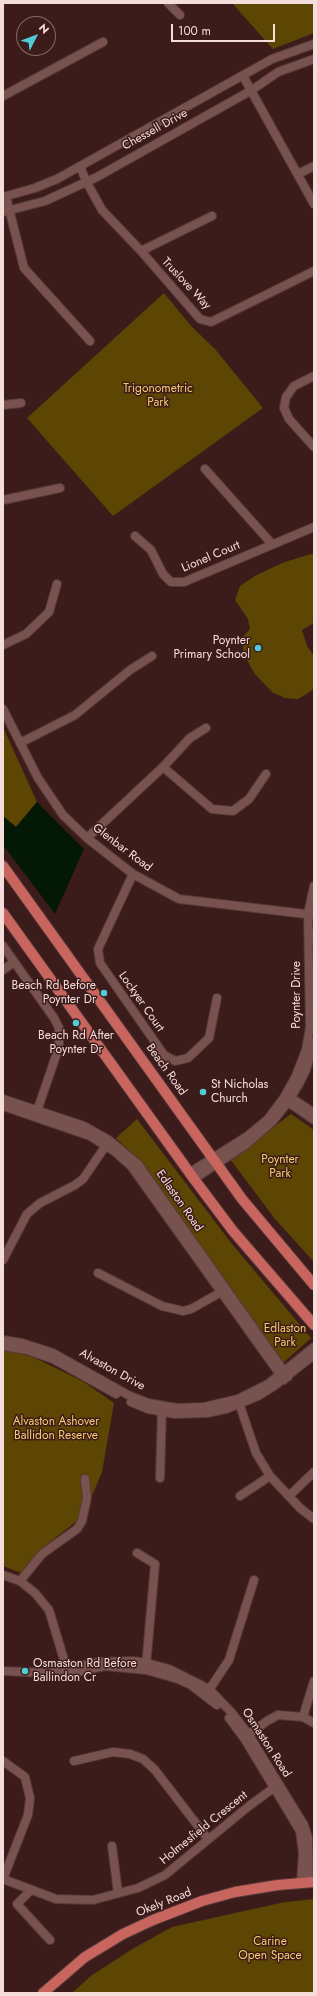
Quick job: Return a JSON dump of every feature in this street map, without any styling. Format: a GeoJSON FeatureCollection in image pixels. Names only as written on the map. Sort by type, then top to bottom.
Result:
{"type":"FeatureCollection","features":[{"type":"Feature","properties":{"kind":"main road","name":"Beach Road"},"geometry":{"type":"LineString","coordinates":[[3,866],[242,1199],[314,1284]]}},
{"type":"Feature","properties":{"kind":"main road"},"geometry":{"type":"LineString","coordinates":[[3,913],[233,1231],[314,1325]]}},
{"type":"Feature","properties":{"kind":"main road","name":"Okely Road"},"geometry":{"type":"LineString","coordinates":[[43,1993],[85,1957],[123,1934],[153,1920],[202,1901],[234,1892],[308,1882]]}},
{"type":"Feature","properties":{"kind":"street"},"geometry":{"type":"LineString","coordinates":[[168,3],[180,15]]}},
{"type":"Feature","properties":{"kind":"street"},"geometry":{"type":"LineString","coordinates":[[3,96],[103,42]]}},
{"type":"Feature","properties":{"kind":"street","name":"Chessell Drive"},"geometry":{"type":"LineString","coordinates":[[5,197],[35,188],[80,166],[272,59],[314,44]]}},
{"type":"Feature","properties":{"kind":"street","name":"Chessell Drive"},"geometry":{"type":"LineString","coordinates":[[6,211],[45,201],[86,182],[252,90],[278,72],[314,59]]}},
{"type":"Feature","properties":{"kind":"street"},"geometry":{"type":"LineString","coordinates":[[243,76],[314,204]]}},
{"type":"Feature","properties":{"kind":"street","name":"Truslove Way"},"geometry":{"type":"LineString","coordinates":[[80,166],[86,182],[102,210],[141,251],[200,319],[211,322],[314,271]]}},
{"type":"Feature","properties":{"kind":"street"},"geometry":{"type":"LineString","coordinates":[[298,174],[314,166]]}},
{"type":"Feature","properties":{"kind":"street"},"geometry":{"type":"LineString","coordinates":[[5,197],[6,211],[24,268],[90,341]]}},
{"type":"Feature","properties":{"kind":"street"},"geometry":{"type":"LineString","coordinates":[[141,251],[212,216]]}},
{"type":"Feature","properties":{"kind":"street"},"geometry":{"type":"LineString","coordinates":[[314,376],[294,386],[286,397],[284,408],[289,419],[314,447]]}},
{"type":"Feature","properties":{"kind":"street"},"geometry":{"type":"LineString","coordinates":[[3,405],[21,403]]}},
{"type":"Feature","properties":{"kind":"street"},"geometry":{"type":"LineString","coordinates":[[205,469],[272,544]]}},
{"type":"Feature","properties":{"kind":"street"},"geometry":{"type":"LineString","coordinates":[[3,500],[60,488]]}},
{"type":"Feature","properties":{"kind":"street","name":"Lionel Court"},"geometry":{"type":"LineString","coordinates":[[135,536],[151,550],[163,574],[172,582],[184,582],[314,527]]}},
{"type":"Feature","properties":{"kind":"street"},"geometry":{"type":"LineString","coordinates":[[3,645],[26,634],[49,612],[57,584]]}},
{"type":"Feature","properties":{"kind":"street"},"geometry":{"type":"LineString","coordinates":[[20,743],[75,715],[130,670],[152,656]]}},
{"type":"Feature","properties":{"kind":"street","name":"Glenbar Road"},"geometry":{"type":"LineString","coordinates":[[3,708],[38,778],[63,815],[87,838],[133,874],[179,899],[311,914]]}},
{"type":"Feature","properties":{"kind":"street"},"geometry":{"type":"LineString","coordinates":[[87,838],[163,767],[190,738],[206,728]]}},
{"type":"Feature","properties":{"kind":"street"},"geometry":{"type":"LineString","coordinates":[[163,767],[212,809],[233,811],[249,799],[266,774]]}},
{"type":"Feature","properties":{"kind":"street","name":"Lockyer Court"},"geometry":{"type":"LineString","coordinates":[[133,874],[98,949],[100,963],[164,1054],[175,1061],[188,1058],[209,1038],[217,998]]}},
{"type":"Feature","properties":{"kind":"street","name":"Poynter Drive"},"geometry":{"type":"LineString","coordinates":[[288,1098],[303,1060],[310,1027],[311,914],[314,886]]}},
{"type":"Feature","properties":{"kind":"street"},"geometry":{"type":"LineString","coordinates":[[314,933],[314,939]]}},
{"type":"Feature","properties":{"kind":"street"},"geometry":{"type":"LineString","coordinates":[[3,946],[54,1018],[59,1028],[59,1047],[36,1113]]}},
{"type":"Feature","properties":{"kind":"street"},"geometry":{"type":"LineString","coordinates":[[3,970],[14,962]]}},
{"type":"Feature","properties":{"kind":"street","name":"Poynter Drive"},"geometry":{"type":"LineString","coordinates":[[192,1176],[215,1161],[257,1128],[288,1098],[306,1070],[314,1042]]}},
{"type":"Feature","properties":{"kind":"street"},"geometry":{"type":"LineString","coordinates":[[288,1098],[314,1113]]}},
{"type":"Feature","properties":{"kind":"street"},"geometry":{"type":"LineString","coordinates":[[288,1098],[314,1120]]}},
{"type":"Feature","properties":{"kind":"street","name":"Edlaston Road"},"geometry":{"type":"LineString","coordinates":[[3,1099],[108,1143],[141,1178],[224,1290],[284,1376]]}},
{"type":"Feature","properties":{"kind":"street","name":"Edlaston Road"},"geometry":{"type":"LineString","coordinates":[[3,1106],[36,1113]]}},
{"type":"Feature","properties":{"kind":"street"},"geometry":{"type":"LineString","coordinates":[[3,1260],[27,1214],[40,1203],[75,1185],[83,1179],[108,1143]]}},
{"type":"Feature","properties":{"kind":"street"},"geometry":{"type":"LineString","coordinates":[[98,1273],[162,1306],[183,1311],[191,1309],[224,1290]]}},
{"type":"Feature","properties":{"kind":"street","name":"Alvaston Drive"},"geometry":{"type":"LineString","coordinates":[[3,1340],[22,1343],[53,1353],[130,1396],[162,1409]]}},
{"type":"Feature","properties":{"kind":"street","name":"Alvaston Drive"},"geometry":{"type":"LineString","coordinates":[[3,1346],[27,1350],[53,1359],[128,1400],[162,1409],[190,1414],[207,1413],[226,1409],[238,1401],[258,1396],[314,1355]]}},
{"type":"Feature","properties":{"kind":"street","name":"Alvaston Drive"},"geometry":{"type":"LineString","coordinates":[[284,1376],[314,1348]]}},
{"type":"Feature","properties":{"kind":"street"},"geometry":{"type":"LineString","coordinates":[[238,1401],[256,1453],[270,1476],[300,1508],[314,1519]]}},
{"type":"Feature","properties":{"kind":"street"},"geometry":{"type":"LineString","coordinates":[[160,1478],[162,1409]]}},
{"type":"Feature","properties":{"kind":"street"},"geometry":{"type":"LineString","coordinates":[[289,1496],[314,1472]]}},
{"type":"Feature","properties":{"kind":"street"},"geometry":{"type":"LineString","coordinates":[[240,1496],[270,1476]]}},
{"type":"Feature","properties":{"kind":"street"},"geometry":{"type":"LineString","coordinates":[[20,1581],[42,1554],[77,1530],[82,1521],[87,1498],[85,1479]]}},
{"type":"Feature","properties":{"kind":"street"},"geometry":{"type":"LineString","coordinates":[[137,1553],[155,1564],[146,1666]]}},
{"type":"Feature","properties":{"kind":"street"},"geometry":{"type":"LineString","coordinates":[[3,1575],[20,1581],[35,1594],[49,1610],[67,1671]]}},
{"type":"Feature","properties":{"kind":"street"},"geometry":{"type":"LineString","coordinates":[[207,1692],[229,1660],[254,1580]]}},
{"type":"Feature","properties":{"kind":"street","name":"Osmaston Road"},"geometry":{"type":"LineString","coordinates":[[3,1672],[48,1673],[105,1666],[146,1666],[207,1692],[246,1736],[277,1786],[295,1820],[308,1839],[308,1882]]}},
{"type":"Feature","properties":{"kind":"street","name":"Osmaston Road"},"geometry":{"type":"LineString","coordinates":[[3,1677],[33,1679],[67,1671]]}},
{"type":"Feature","properties":{"kind":"street"},"geometry":{"type":"LineString","coordinates":[[303,1717],[314,1681]]}},
{"type":"Feature","properties":{"kind":"street"},"geometry":{"type":"LineString","coordinates":[[246,1736],[267,1720],[278,1716],[303,1717],[314,1723]]}},
{"type":"Feature","properties":{"kind":"street"},"geometry":{"type":"LineString","coordinates":[[74,1761],[113,1752],[130,1754],[143,1759],[155,1770],[208,1839]]}},
{"type":"Feature","properties":{"kind":"street"},"geometry":{"type":"LineString","coordinates":[[3,1761],[25,1777],[30,1798],[28,1815],[3,1879]]}},
{"type":"Feature","properties":{"kind":"street","name":"Holmesfield Crescent"},"geometry":{"type":"LineString","coordinates":[[3,1879],[30,1891],[56,1899],[93,1900],[138,1888],[165,1875],[249,1806],[277,1786]]}},
{"type":"Feature","properties":{"kind":"street"},"geometry":{"type":"LineString","coordinates":[[112,1846],[118,1893]]}},
{"type":"Feature","properties":{"kind":"street"},"geometry":{"type":"LineString","coordinates":[[30,1891],[17,1904],[50,1940]]}},
{"type":"Feature","properties":{"kind":"green space"},"geometry":{"type":"Polygon","coordinates":[[[232,3],[314,3],[314,33],[273,49],[232,3]]]}},
{"type":"Feature","properties":{"kind":"green space","name":"Trigonometric Park"},"geometry":{"type":"Polygon","coordinates":[[[164,293],[192,327],[215,349],[263,408],[113,516],[27,418],[164,293]]]}},
{"type":"Feature","properties":{"kind":"green space"},"geometry":{"type":"Polygon","coordinates":[[[314,553],[314,623],[302,630],[307,646],[314,656],[314,687],[311,691],[298,699],[285,698],[272,692],[254,673],[244,654],[242,638],[250,629],[248,619],[235,600],[240,586],[255,576],[282,563],[314,553]]]}},
{"type":"Feature","properties":{"kind":"green space"},"geometry":{"type":"Polygon","coordinates":[[[3,727],[37,802],[16,827],[3,816],[3,727]]]}},
{"type":"Feature","properties":{"kind":"green space","name":"Poynter Park"},"geometry":{"type":"Polygon","coordinates":[[[291,1114],[314,1130],[314,1262],[275,1219],[230,1159],[291,1114]]]}},
{"type":"Feature","properties":{"kind":"green space","name":"Edlaston Park"},"geometry":{"type":"Polygon","coordinates":[[[137,1119],[232,1244],[311,1338],[283,1363],[144,1166],[116,1138],[137,1119]]]}},
{"type":"Feature","properties":{"kind":"green space","name":"Alvaston Ashover Ballidon Reserve"},"geometry":{"type":"Polygon","coordinates":[[[3,1349],[33,1357],[84,1382],[114,1403],[102,1472],[84,1515],[48,1544],[21,1573],[3,1566],[3,1349]]]}},
{"type":"Feature","properties":{"kind":"green space","name":"Carine Open Space"},"geometry":{"type":"Polygon","coordinates":[[[314,1899],[314,1993],[72,1993],[92,1975],[134,1948],[172,1927],[285,1902],[314,1899]]]}},
{"type":"Feature","properties":{"kind":"shaded area"},"geometry":{"type":"Polygon","coordinates":[[[37,802],[84,849],[55,914],[3,845],[3,816],[16,827],[37,802]]]}},
{"type":"Feature","properties":{"kind":"place","name":"Poynter Primary School"},"geometry":{"type":"Point","coordinates":[258,648]}},
{"type":"Feature","properties":{"kind":"place","name":"Beach Rd Before Poynter Dr"},"geometry":{"type":"Point","coordinates":[104,993]}},
{"type":"Feature","properties":{"kind":"place","name":"Beach Rd After Poynter Dr"},"geometry":{"type":"Point","coordinates":[76,1023]}},
{"type":"Feature","properties":{"kind":"place","name":"St Nicholas Church"},"geometry":{"type":"Point","coordinates":[203,1092]}},
{"type":"Feature","properties":{"kind":"place","name":"Osmaston Rd Before Ballindon Cr"},"geometry":{"type":"Point","coordinates":[25,1671]}}]}
